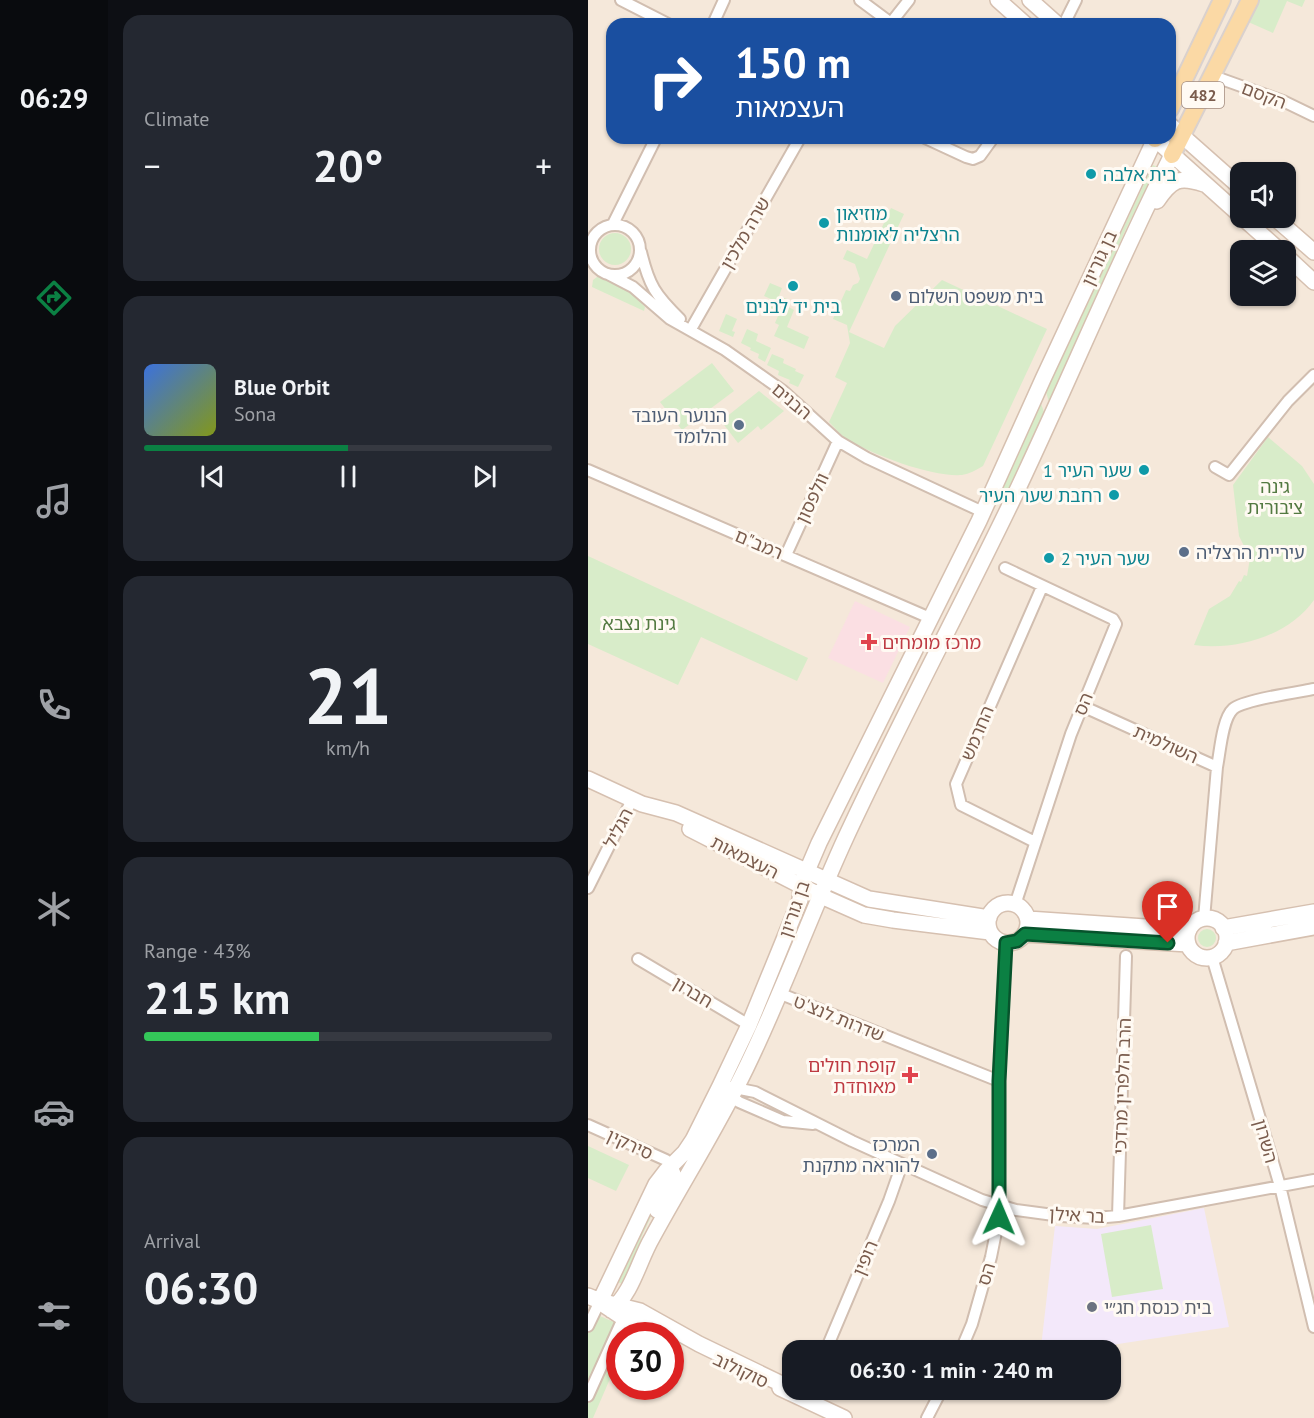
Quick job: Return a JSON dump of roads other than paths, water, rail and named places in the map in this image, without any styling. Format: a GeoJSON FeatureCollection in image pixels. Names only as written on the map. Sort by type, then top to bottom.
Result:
{"type":"FeatureCollection","features":[{"type":"Feature","properties":{"kind":"main road","name":"482"},"geometry":{"type":"LineString","coordinates":[[1176,96],[1222,0]]}},
{"type":"Feature","properties":{"kind":"main road","name":"בן גוריון"},"geometry":{"type":"LineString","coordinates":[[1176,130],[1213,76],[1250,0]]}},
{"type":"Feature","properties":{"kind":"main road","name":"בן גוריון"},"geometry":{"type":"LineString","coordinates":[[1172,155],[1174,144]]}},
{"type":"Feature","properties":{"kind":"street"},"geometry":{"type":"LineString","coordinates":[[621,0],[656,18]]}},
{"type":"Feature","properties":{"kind":"street"},"geometry":{"type":"LineString","coordinates":[[716,18],[724,0]]}},
{"type":"Feature","properties":{"kind":"street"},"geometry":{"type":"LineString","coordinates":[[860,0],[883,18]]}},
{"type":"Feature","properties":{"kind":"street"},"geometry":{"type":"LineString","coordinates":[[894,18],[909,0]]}},
{"type":"Feature","properties":{"kind":"street"},"geometry":{"type":"LineString","coordinates":[[998,0],[1018,18]]}},
{"type":"Feature","properties":{"kind":"street"},"geometry":{"type":"LineString","coordinates":[[1030,0],[1050,18]]}},
{"type":"Feature","properties":{"kind":"street"},"geometry":{"type":"LineString","coordinates":[[1067,18],[1076,0]]}},
{"type":"Feature","properties":{"kind":"street","name":"הקסם"},"geometry":{"type":"LineString","coordinates":[[1213,76],[1283,101],[1314,116]]}},
{"type":"Feature","properties":{"kind":"street"},"geometry":{"type":"LineString","coordinates":[[1176,130],[1230,178]]}},
{"type":"Feature","properties":{"kind":"street"},"geometry":{"type":"LineString","coordinates":[[588,227],[609,225],[629,228],[635,233],[639,240],[640,252],[637,263],[632,269],[617,275],[592,268],[589,251],[593,236],[609,225],[653,144]]}},
{"type":"Feature","properties":{"kind":"street","name":"שרה מלכין"},"geometry":{"type":"LineString","coordinates":[[691,329],[797,144]]}},
{"type":"Feature","properties":{"kind":"street"},"geometry":{"type":"LineString","coordinates":[[938,144],[973,159],[980,156],[989,144]]}},
{"type":"Feature","properties":{"kind":"street","name":"בן גוריון"},"geometry":{"type":"LineString","coordinates":[[608,1301],[656,1185],[685,1152],[729,1090],[749,1025],[800,900],[801,885],[837,806],[982,512],[1152,144]]}},
{"type":"Feature","properties":{"kind":"street"},"geometry":{"type":"LineString","coordinates":[[1161,144],[1230,206]]}},
{"type":"Feature","properties":{"kind":"street","name":"בן גוריון"},"geometry":{"type":"LineString","coordinates":[[608,1301],[646,1249],[702,1151],[729,1090],[781,994],[828,880],[912,698],[1013,499],[1172,155]]}},
{"type":"Feature","properties":{"kind":"street","name":"בן גוריון"},"geometry":{"type":"LineString","coordinates":[[1136,233],[1170,184],[1179,179],[1190,179],[1206,185]]}},
{"type":"Feature","properties":{"kind":"street"},"geometry":{"type":"LineString","coordinates":[[1254,228],[1268,240]]}},
{"type":"Feature","properties":{"kind":"street"},"geometry":{"type":"LineString","coordinates":[[1286,228],[1314,252]]}},
{"type":"Feature","properties":{"kind":"street","name":"הבנים"},"geometry":{"type":"LineString","coordinates":[[640,252],[657,296],[691,329]]}},
{"type":"Feature","properties":{"kind":"street"},"geometry":{"type":"LineString","coordinates":[[1296,265],[1314,282]]}},
{"type":"Feature","properties":{"kind":"street","name":"הבנים"},"geometry":{"type":"LineString","coordinates":[[608,274],[633,287],[660,311],[741,361],[783,391],[838,441],[894,471],[924,478],[982,512]]}},
{"type":"Feature","properties":{"kind":"street"},"geometry":{"type":"LineString","coordinates":[[1215,467],[1229,474],[1288,401],[1314,375]]}},
{"type":"Feature","properties":{"kind":"street"},"geometry":{"type":"LineString","coordinates":[[1043,379],[1042,394],[1048,406],[1054,410]]}},
{"type":"Feature","properties":{"kind":"street","name":"וולפסון"},"geometry":{"type":"LineString","coordinates":[[786,555],[838,441]]}},
{"type":"Feature","properties":{"kind":"street","name":"רמב\"ם"},"geometry":{"type":"LineString","coordinates":[[588,470],[930,618]]}},
{"type":"Feature","properties":{"kind":"street","name":"בן גוריון"},"geometry":{"type":"LineString","coordinates":[[982,512],[1004,509],[1013,499]]}},
{"type":"Feature","properties":{"kind":"street"},"geometry":{"type":"LineString","coordinates":[[982,512],[996,521],[997,532]]}},
{"type":"Feature","properties":{"kind":"street","name":"הס"},"geometry":{"type":"LineString","coordinates":[[1005,568],[1113,619],[1116,624],[1082,706],[1015,905]]}},
{"type":"Feature","properties":{"kind":"street","name":"החרמש"},"geometry":{"type":"LineString","coordinates":[[1035,842],[961,805],[956,784],[1042,587]]}},
{"type":"Feature","properties":{"kind":"street","name":"השולמית"},"geometry":{"type":"LineString","coordinates":[[1082,706],[1217,767],[1226,721],[1233,709],[1245,704],[1314,689]]}},
{"type":"Feature","properties":{"kind":"street"},"geometry":{"type":"LineString","coordinates":[[1204,919],[1217,767]]}},
{"type":"Feature","properties":{"kind":"street","name":"העצמאות"},"geometry":{"type":"LineString","coordinates":[[588,779],[821,896],[864,915],[893,920],[989,925]]}},
{"type":"Feature","properties":{"kind":"street","name":"העצמאות"},"geometry":{"type":"LineString","coordinates":[[637,802],[676,813],[869,899],[989,925]]}},
{"type":"Feature","properties":{"kind":"street","name":"הגליל"},"geometry":{"type":"LineString","coordinates":[[588,888],[637,802]]}},
{"type":"Feature","properties":{"kind":"street"},"geometry":{"type":"LineString","coordinates":[[1004,904],[1015,905],[1023,910],[1026,926],[1017,941],[1006,943],[994,938],[989,925],[994,909],[1004,904]]}},
{"type":"Feature","properties":{"kind":"street"},"geometry":{"type":"LineString","coordinates":[[1225,935],[1314,912]]}},
{"type":"Feature","properties":{"kind":"street"},"geometry":{"type":"LineString","coordinates":[[1204,919],[1215,920],[1225,935],[1221,952],[1212,957],[1200,957],[1191,950],[1188,937],[1194,923],[1204,919]]}},
{"type":"Feature","properties":{"kind":"street"},"geometry":{"type":"LineString","coordinates":[[1026,926],[1188,937]]}},
{"type":"Feature","properties":{"kind":"street"},"geometry":{"type":"LineString","coordinates":[[1225,935],[1314,927]]}},
{"type":"Feature","properties":{"kind":"street","name":"הס"},"geometry":{"type":"LineString","coordinates":[[965,1340],[991,1257],[999,1205],[999,1081],[1006,943]]}},
{"type":"Feature","properties":{"kind":"street","name":"הרב הלפרין מרדכי"},"geometry":{"type":"LineString","coordinates":[[1118,1216],[1126,956]]}},
{"type":"Feature","properties":{"kind":"street","name":"השרון"},"geometry":{"type":"LineString","coordinates":[[1212,957],[1280,1186],[1314,1327]]}},
{"type":"Feature","properties":{"kind":"street","name":"חברון"},"geometry":{"type":"LineString","coordinates":[[638,959],[749,1025]]}},
{"type":"Feature","properties":{"kind":"street","name":"שדרות לנצ'ט"},"geometry":{"type":"LineString","coordinates":[[781,994],[999,1081]]}},
{"type":"Feature","properties":{"kind":"street","name":"בר אילן"},"geometry":{"type":"LineString","coordinates":[[729,1090],[755,1092],[902,1164],[982,1200],[1016,1210],[1095,1218],[1118,1216],[1314,1180]]}},
{"type":"Feature","properties":{"kind":"street","name":"סירקין"},"geometry":{"type":"LineString","coordinates":[[588,1125],[666,1161],[670,1167]]}},
{"type":"Feature","properties":{"kind":"street","name":"רופין"},"geometry":{"type":"LineString","coordinates":[[830,1340],[889,1201],[902,1164]]}},
{"type":"Feature","properties":{"kind":"street"},"geometry":{"type":"LineString","coordinates":[[646,1249],[645,1238],[673,1179],[670,1167]]}},
{"type":"Feature","properties":{"kind":"street"},"geometry":{"type":"LineString","coordinates":[[588,1326],[608,1301],[632,1322]]}},
{"type":"Feature","properties":{"kind":"street","name":"סוקולוב"},"geometry":{"type":"LineString","coordinates":[[608,1301],[640,1311],[699,1344],[782,1382]]}},
{"type":"Feature","properties":{"kind":"street","name":"סוקולוב"},"geometry":{"type":"LineString","coordinates":[[684,1346],[844,1418]]}},
{"type":"Feature","properties":{"kind":"street"},"geometry":{"type":"LineString","coordinates":[[588,1396],[606,1356]]}},
{"type":"Feature","properties":{"kind":"street","name":"סוקולוב"},"geometry":{"type":"LineString","coordinates":[[819,1400],[855,1418]]}},
{"type":"Feature","properties":{"kind":"street"},"geometry":{"type":"LineString","coordinates":[[927,1418],[936,1400]]}},
{"type":"Feature","properties":{"kind":"place","name":"בית אלבה"},"geometry":{"type":"Point","coordinates":[1091,174]}},
{"type":"Feature","properties":{"kind":"place","name":"מוזיאון הרצליה לאומנות"},"geometry":{"type":"Point","coordinates":[824,223]}},
{"type":"Feature","properties":{"kind":"place","name":"בית יד לבנים"},"geometry":{"type":"Point","coordinates":[793,286]}},
{"type":"Feature","properties":{"kind":"place","name":"בית משפט השלום"},"geometry":{"type":"Point","coordinates":[896,296]}},
{"type":"Feature","properties":{"kind":"place","name":"הנוער העובד והלומד"},"geometry":{"type":"Point","coordinates":[739,425]}},
{"type":"Feature","properties":{"kind":"place","name":"שער העיר 1"},"geometry":{"type":"Point","coordinates":[1144,470]}},
{"type":"Feature","properties":{"kind":"place","name":"רחבת שער העיר"},"geometry":{"type":"Point","coordinates":[1114,495]}},
{"type":"Feature","properties":{"kind":"place","name":"עיריית הרצליה"},"geometry":{"type":"Point","coordinates":[1184,552]}},
{"type":"Feature","properties":{"kind":"place","name":"שער העיר 2"},"geometry":{"type":"Point","coordinates":[1049,558]}},
{"type":"Feature","properties":{"kind":"place","name":"מרכז מומחים"},"geometry":{"type":"Point","coordinates":[869,642]}},
{"type":"Feature","properties":{"kind":"place","name":"קופת חולים מאוחדת"},"geometry":{"type":"Point","coordinates":[910,1075]}},
{"type":"Feature","properties":{"kind":"place","name":"המרכז להוראה מתקנת"},"geometry":{"type":"Point","coordinates":[932,1154]}},
{"type":"Feature","properties":{"kind":"place","name":"בית כנסת חג״י"},"geometry":{"type":"Point","coordinates":[1092,1307]}},
{"type":"Feature","properties":{"kind":"park label","name":"גינה ציבורית"},"geometry":{"type":"Point","coordinates":[1275,496]}},
{"type":"Feature","properties":{"kind":"park label","name":"גינת נצבא"},"geometry":{"type":"Point","coordinates":[639,623]}}]}
